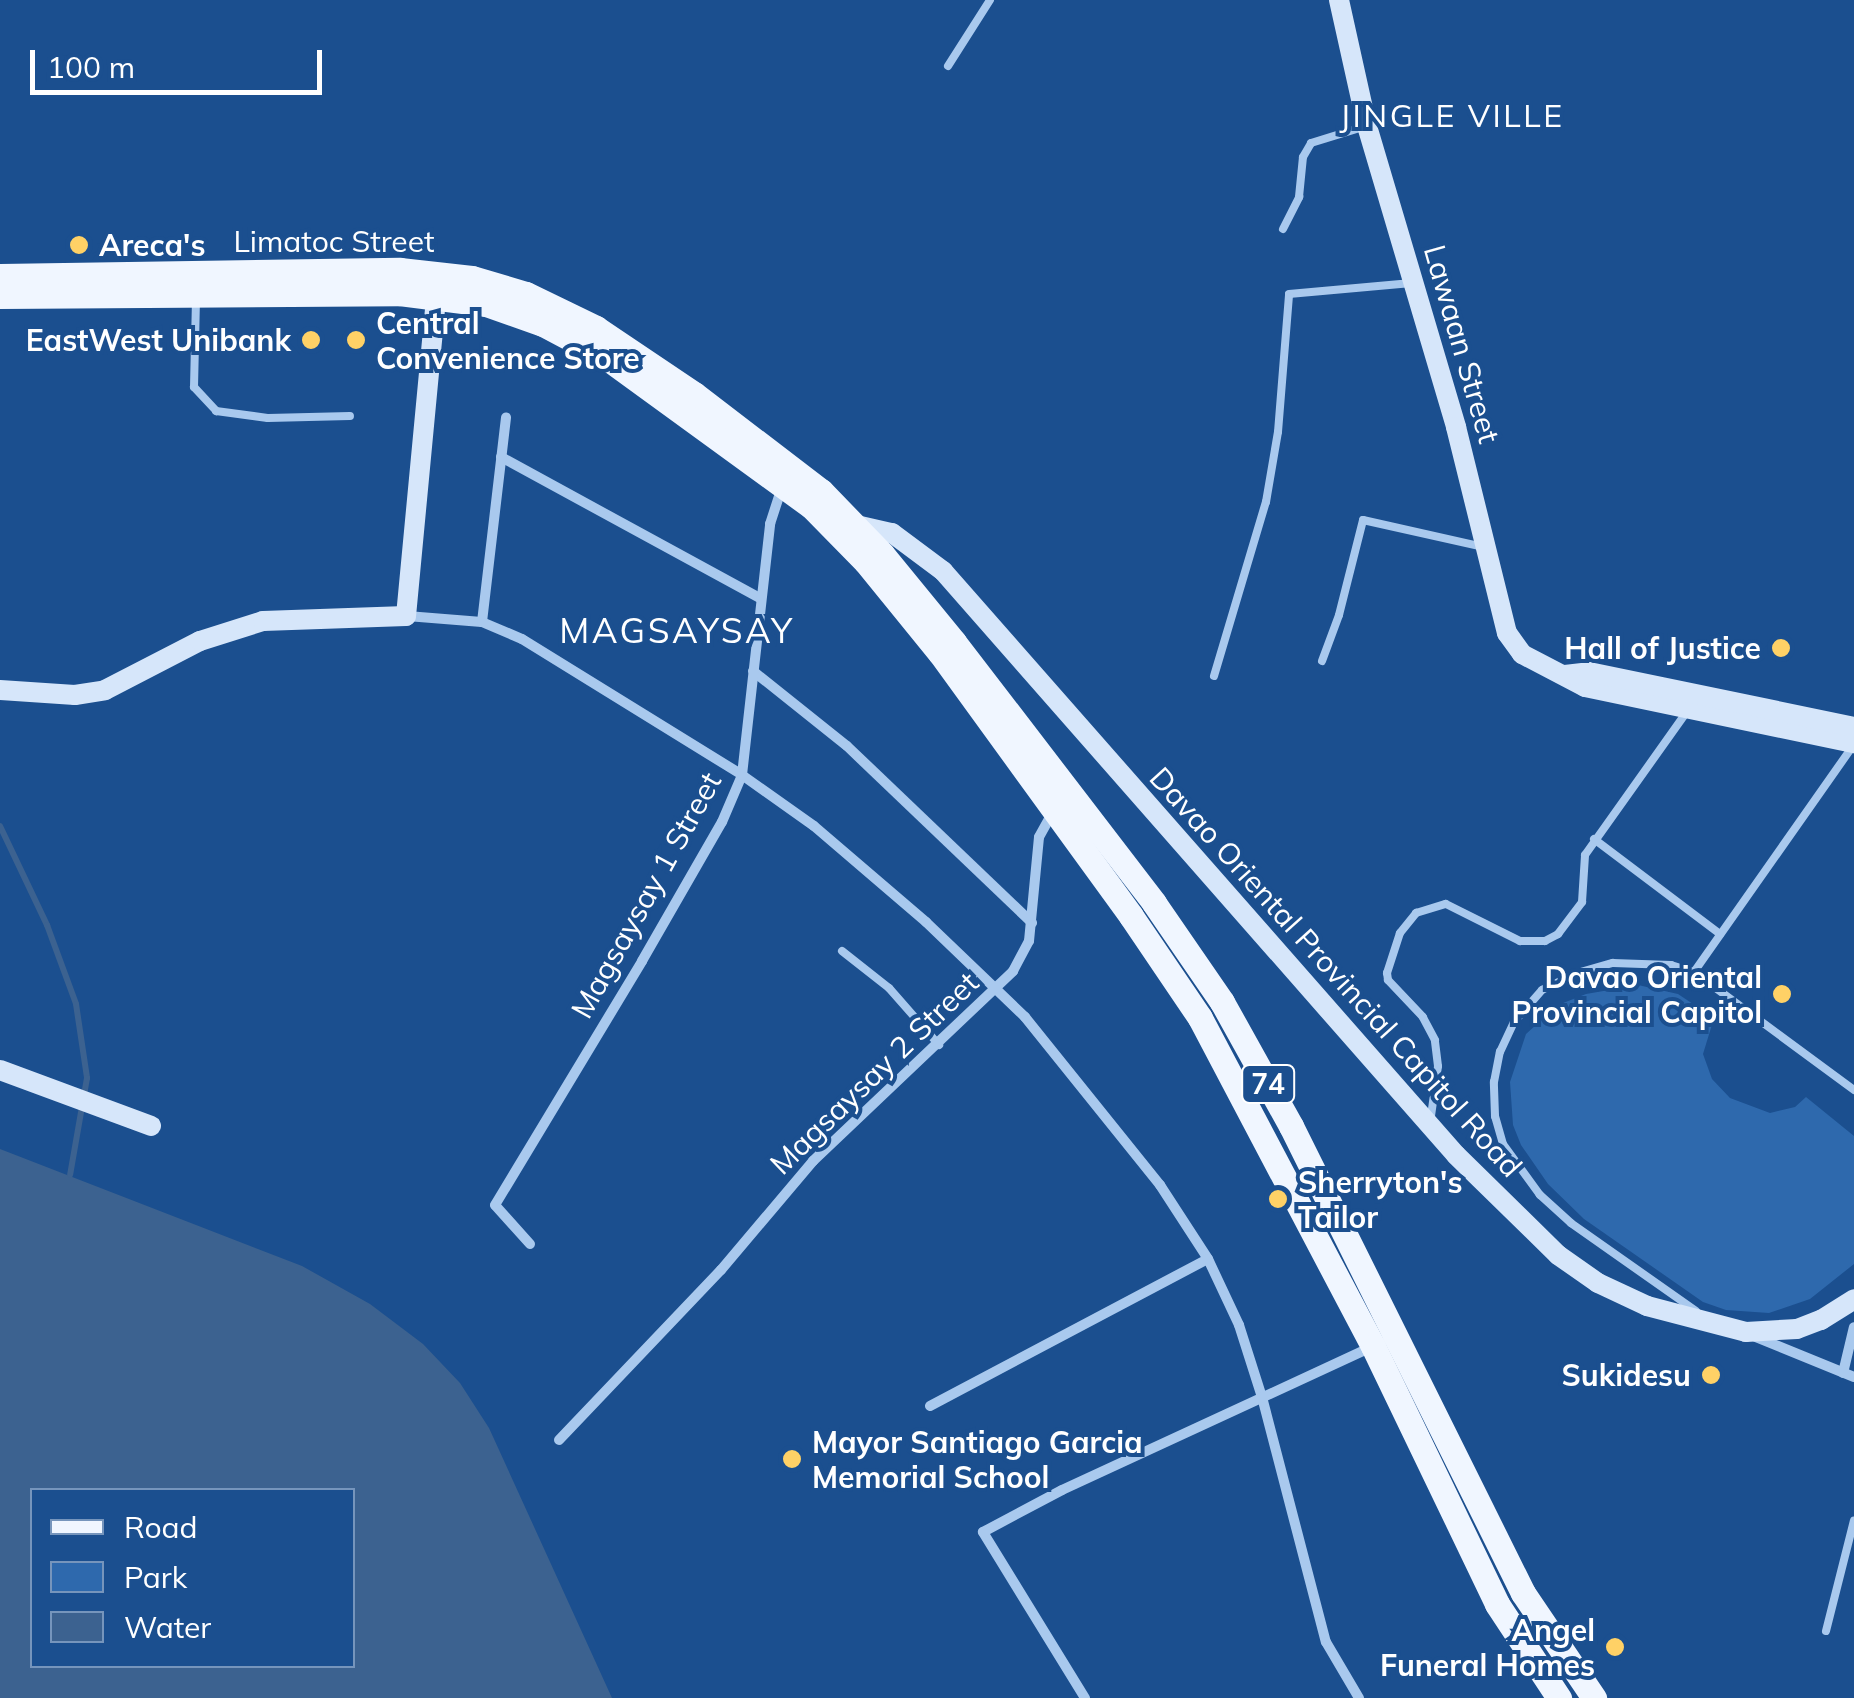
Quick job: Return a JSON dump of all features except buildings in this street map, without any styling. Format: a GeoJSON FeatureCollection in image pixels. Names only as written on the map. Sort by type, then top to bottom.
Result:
{"type":"FeatureCollection","features":[{"type":"Feature","properties":{"kind":"main road","name":"Limatoc Street"},"geometry":{"type":"LineString","coordinates":[[0,276],[190,288]]}},
{"type":"Feature","properties":{"kind":"main road","name":"Limatoc Street"},"geometry":{"type":"LineString","coordinates":[[0,296],[437,283],[513,290],[585,322],[694,394],[839,521]]}},
{"type":"Feature","properties":{"kind":"main road","name":"74"},"geometry":{"type":"LineString","coordinates":[[839,521],[1063,804],[1154,903],[1222,1002],[1385,1341],[1497,1604],[1560,1698]]}},
{"type":"Feature","properties":{"kind":"main road","name":"74"},"geometry":{"type":"LineString","coordinates":[[1385,1341],[1523,1593],[1594,1698]]}},
{"type":"Feature","properties":{"kind":"street","name":"Lawaan Street"},"geometry":{"type":"LineString","coordinates":[[1339,0],[1367,126],[1456,427],[1507,632],[1522,654],[1565,675],[1589,672],[1694,702]]}},
{"type":"Feature","properties":{"kind":"street"},"geometry":{"type":"LineString","coordinates":[[406,616],[437,283]]}},
{"type":"Feature","properties":{"kind":"street"},"geometry":{"type":"LineString","coordinates":[[482,622],[506,417]]}},
{"type":"Feature","properties":{"kind":"street"},"geometry":{"type":"LineString","coordinates":[[501,456],[761,598]]}},
{"type":"Feature","properties":{"kind":"street","name":"Magsaysay 1 Street"},"geometry":{"type":"LineString","coordinates":[[530,1244],[495,1205],[722,822],[742,775],[770,524],[791,478]]}},
{"type":"Feature","properties":{"kind":"street","name":"Davao Oriental Provincial Capitol Road"},"geometry":{"type":"LineString","coordinates":[[839,521],[892,533],[943,571],[1434,1130],[1517,1218],[1598,1283],[1664,1313],[1746,1332],[1797,1329],[1821,1320],[1854,1299]]}},
{"type":"Feature","properties":{"kind":"street"},"geometry":{"type":"LineString","coordinates":[[0,690],[75,695],[105,690],[200,641],[263,621],[406,616],[482,622],[522,639],[742,775],[814,826],[1036,1029],[1160,1185],[1208,1259],[1240,1325],[1262,1396],[1326,1642],[1359,1698]]}},
{"type":"Feature","properties":{"kind":"street"},"geometry":{"type":"LineString","coordinates":[[753,671],[847,746],[1032,923]]}},
{"type":"Feature","properties":{"kind":"street"},"geometry":{"type":"LineString","coordinates":[[1694,702],[1854,727]]}},
{"type":"Feature","properties":{"kind":"street"},"geometry":{"type":"LineString","coordinates":[[1694,702],[1854,744]]}},
{"type":"Feature","properties":{"kind":"street","name":"Magsaysay 2 Street"},"geometry":{"type":"LineString","coordinates":[[559,1440],[721,1270],[813,1161],[997,990],[1024,954],[1032,923],[1039,837],[1063,804]]}},
{"type":"Feature","properties":{"kind":"street"},"geometry":{"type":"LineString","coordinates":[[0,1070],[151,1126]]}},
{"type":"Feature","properties":{"kind":"street"},"geometry":{"type":"LineString","coordinates":[[930,1406],[1208,1259]]}},
{"type":"Feature","properties":{"kind":"street"},"geometry":{"type":"LineString","coordinates":[[1746,1332],[1848,1375],[1854,1328]]}},
{"type":"Feature","properties":{"kind":"street"},"geometry":{"type":"LineString","coordinates":[[1086,1698],[983,1532],[1262,1396],[1385,1341]]}},
{"type":"Feature","properties":{"kind":"lane"},"geometry":{"type":"LineString","coordinates":[[948,66],[990,0]]}},
{"type":"Feature","properties":{"kind":"lane"},"geometry":{"type":"LineString","coordinates":[[1282,229],[1299,196],[1303,157],[1311,143],[1367,126]]}},
{"type":"Feature","properties":{"kind":"lane"},"geometry":{"type":"LineString","coordinates":[[1214,676],[1266,502],[1280,414],[1289,294],[1414,283]]}},
{"type":"Feature","properties":{"kind":"lane"},"geometry":{"type":"LineString","coordinates":[[190,288],[194,387],[216,411],[268,418],[350,416]]}},
{"type":"Feature","properties":{"kind":"lane"},"geometry":{"type":"LineString","coordinates":[[1322,661],[1339,615],[1363,520],[1484,547]]}},
{"type":"Feature","properties":{"kind":"lane"},"geometry":{"type":"LineString","coordinates":[[1434,1130],[1430,1109],[1438,1066],[1436,1040],[1424,1017],[1388,980],[1391,954],[1400,933],[1416,913],[1446,904],[1510,938],[1545,941],[1568,926],[1582,902],[1585,854],[1694,702]]}},
{"type":"Feature","properties":{"kind":"lane"},"geometry":{"type":"LineString","coordinates":[[1694,972],[1854,744]]}},
{"type":"Feature","properties":{"kind":"lane"},"geometry":{"type":"LineString","coordinates":[[1594,839],[1720,934]]}},
{"type":"Feature","properties":{"kind":"lane"},"geometry":{"type":"LineString","coordinates":[[842,950],[889,988],[938,1044]]}},
{"type":"Feature","properties":{"kind":"lane"},"geometry":{"type":"LineString","coordinates":[[1746,1332],[1685,1305],[1571,1224],[1520,1170],[1503,1144],[1495,1116],[1500,1052],[1514,1022],[1542,990],[1613,963],[1644,961],[1694,972],[1854,1090]]}},
{"type":"Feature","properties":{"kind":"lane"},"geometry":{"type":"LineString","coordinates":[[1826,1631],[1854,1520]]}},
{"type":"Feature","properties":{"kind":"green space"},"geometry":{"type":"Polygon","coordinates":[[[1638,985],[1678,994],[1714,1018],[1703,1054],[1712,1079],[1730,1098],[1770,1113],[1795,1107],[1806,1097],[1854,1136],[1854,1264],[1810,1299],[1769,1313],[1726,1310],[1703,1302],[1584,1219],[1548,1184],[1521,1145],[1513,1125],[1510,1082],[1526,1034],[1558,1005],[1586,994],[1638,985]]]}},
{"type":"Feature","properties":{"kind":"water"},"geometry":{"type":"Polygon","coordinates":[[[0,1149],[302,1266],[370,1304],[423,1344],[460,1383],[489,1428],[612,1698],[0,1698],[0,1149]]]}},
{"type":"Feature","properties":{"kind":"waterway"},"geometry":{"type":"LineString","coordinates":[[0,826],[47,925],[76,1004],[87,1078],[70,1175]]}},
{"type":"Feature","properties":{"kind":"place","name":"Areca's"},"geometry":{"type":"Point","coordinates":[79,245]}},
{"type":"Feature","properties":{"kind":"place","name":"EastWest Unibank"},"geometry":{"type":"Point","coordinates":[311,340]}},
{"type":"Feature","properties":{"kind":"place","name":"Central Convenience Store"},"geometry":{"type":"Point","coordinates":[356,340]}},
{"type":"Feature","properties":{"kind":"place","name":"Hall of Justice"},"geometry":{"type":"Point","coordinates":[1781,648]}},
{"type":"Feature","properties":{"kind":"place","name":"Davao Oriental Provincial Capitol"},"geometry":{"type":"Point","coordinates":[1782,994]}},
{"type":"Feature","properties":{"kind":"place","name":"Sherryton's Tailor"},"geometry":{"type":"Point","coordinates":[1278,1199]}},
{"type":"Feature","properties":{"kind":"place","name":"Sukidesu"},"geometry":{"type":"Point","coordinates":[1711,1375]}},
{"type":"Feature","properties":{"kind":"place","name":"Mayor Santiago Garcia Memorial School"},"geometry":{"type":"Point","coordinates":[792,1459]}},
{"type":"Feature","properties":{"kind":"place","name":"Angel Funeral Homes"},"geometry":{"type":"Point","coordinates":[1615,1647]}},
{"type":"Feature","properties":{"kind":"district","name":"JINGLE VILLE"},"geometry":{"type":"Point","coordinates":[1452,115]}},
{"type":"Feature","properties":{"kind":"district","name":"MAGSAYSAY"},"geometry":{"type":"Point","coordinates":[677,630]}}]}
